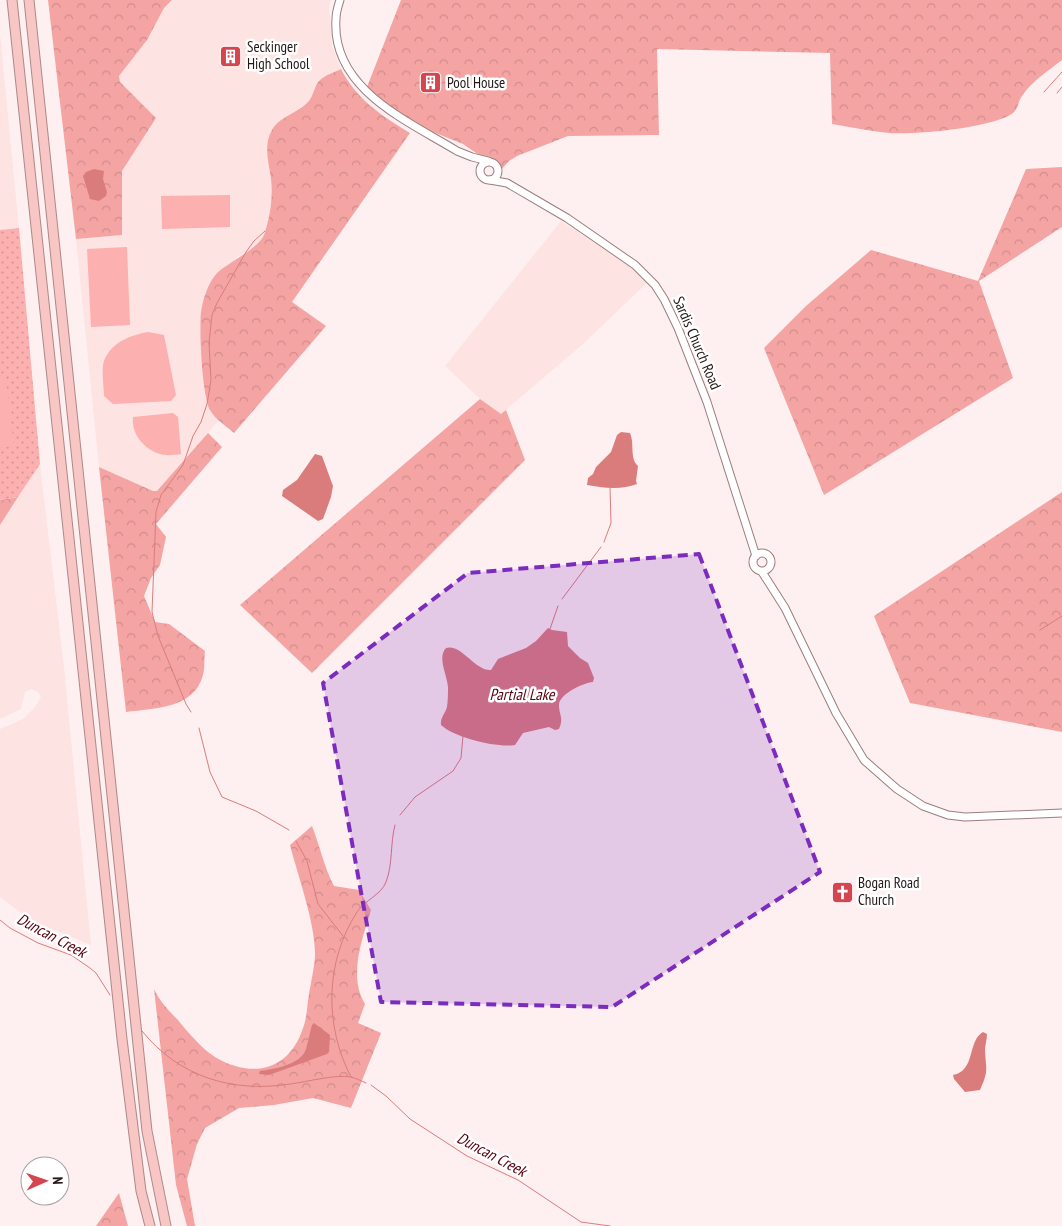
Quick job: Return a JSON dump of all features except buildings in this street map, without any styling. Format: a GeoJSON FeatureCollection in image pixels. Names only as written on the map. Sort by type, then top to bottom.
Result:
{"type":"FeatureCollection","features":[{"type":"Feature","properties":{"kind":"highway"},"geometry":{"type":"LineString","coordinates":[[12,0],[122,1039],[141,1191],[150,1226]]}},
{"type":"Feature","properties":{"kind":"highway"},"geometry":{"type":"LineString","coordinates":[[28,0],[147,1131],[166,1226]]}},
{"type":"Feature","properties":{"kind":"street"},"geometry":{"type":"LineString","coordinates":[[340,0],[336,19],[337,38],[342,56],[360,85],[375,99],[411,123],[472,158],[488,161],[496,165],[498,171],[496,177],[490,180],[482,177],[480,168],[472,158]]}},
{"type":"Feature","properties":{"kind":"street"},"geometry":{"type":"LineString","coordinates":[[480,168],[488,161]]}},
{"type":"Feature","properties":{"kind":"street","name":"Sardis Church Road"},"geometry":{"type":"LineString","coordinates":[[498,171],[507,183]]}},
{"type":"Feature","properties":{"kind":"street","name":"Sardis Church Road"},"geometry":{"type":"LineString","coordinates":[[490,180],[507,183],[567,218],[635,265],[655,286],[664,299],[688,352],[707,402],[748,529],[759,555]]}},
{"type":"Feature","properties":{"kind":"street"},"geometry":{"type":"LineString","coordinates":[[785,608],[762,572],[754,567],[753,561],[759,555],[770,557],[769,568],[785,608],[836,712],[864,760],[897,789],[923,806],[948,815],[965,817],[1062,813]]}},
{"type":"Feature","properties":{"kind":"street"},"geometry":{"type":"LineString","coordinates":[[762,572],[769,568]]}},
{"type":"Feature","properties":{"kind":"highlighted area"},"geometry":{"type":"Polygon","coordinates":[[[699,554],[820,872],[612,1007],[381,1002],[323,683],[468,573],[699,554]]]}},
{"type":"Feature","properties":{"kind":"shaded area"},"geometry":{"type":"Polygon","coordinates":[[[172,0],[331,0],[329,6],[332,46],[341,69],[320,80],[309,102],[281,120],[268,160],[271,180],[271,201],[263,238],[255,246],[236,258],[209,287],[202,310],[200,323],[205,397],[211,412],[219,420],[162,487],[157,491],[153,491],[99,467],[76,239],[122,235],[122,171],[156,118],[120,82],[119,76],[147,40],[164,8],[172,0]]]}},
{"type":"Feature","properties":{"kind":"shaded area"},"geometry":{"type":"Polygon","coordinates":[[[0,34],[19,228],[0,230],[0,34]]]}},
{"type":"Feature","properties":{"kind":"shaded area"},"geometry":{"type":"Polygon","coordinates":[[[230,195],[230,227],[162,229],[161,196],[230,195]]]}},
{"type":"Feature","properties":{"kind":"shaded area"},"geometry":{"type":"Polygon","coordinates":[[[561,221],[650,280],[583,344],[501,414],[480,399],[445,366],[561,221]]]}},
{"type":"Feature","properties":{"kind":"shaded area"},"geometry":{"type":"Polygon","coordinates":[[[19,228],[40,464],[18,497],[0,500],[0,230],[19,228]]]}},
{"type":"Feature","properties":{"kind":"shaded area"},"geometry":{"type":"Polygon","coordinates":[[[127,247],[130,325],[91,327],[87,249],[127,247]]]}},
{"type":"Feature","properties":{"kind":"shaded area"},"geometry":{"type":"Polygon","coordinates":[[[148,332],[164,335],[176,395],[171,401],[113,404],[104,396],[103,364],[107,354],[128,337],[148,332]]]}},
{"type":"Feature","properties":{"kind":"shaded area"},"geometry":{"type":"Polygon","coordinates":[[[0,379],[6,379],[14,446],[0,448],[0,379]]]}},
{"type":"Feature","properties":{"kind":"shaded area"},"geometry":{"type":"Polygon","coordinates":[[[173,413],[178,417],[181,454],[165,455],[154,452],[144,445],[136,435],[133,417],[173,413]]]}},
{"type":"Feature","properties":{"kind":"shaded area"},"geometry":{"type":"Polygon","coordinates":[[[40,464],[64,667],[91,945],[32,921],[0,897],[0,729],[23,719],[35,707],[41,697],[38,692],[31,689],[25,692],[21,709],[0,719],[0,525],[40,464]]]}},
{"type":"Feature","properties":{"kind":"green space"},"geometry":{"type":"Polygon","coordinates":[[[48,0],[172,0],[164,8],[147,40],[119,76],[120,82],[156,118],[122,171],[122,235],[76,239],[48,0]]]}},
{"type":"Feature","properties":{"kind":"green space"},"geometry":{"type":"Polygon","coordinates":[[[401,0],[1062,0],[1062,60],[1040,76],[1021,98],[1015,111],[1003,118],[989,123],[934,132],[889,133],[832,124],[830,53],[657,49],[659,135],[568,136],[517,156],[509,161],[501,170],[463,144],[413,124],[367,87],[401,0]]]}},
{"type":"Feature","properties":{"kind":"green space"},"geometry":{"type":"Polygon","coordinates":[[[341,69],[347,80],[362,98],[380,113],[410,133],[292,302],[326,326],[234,433],[215,416],[207,402],[200,333],[201,312],[205,297],[211,281],[217,273],[250,250],[264,235],[271,200],[272,186],[267,148],[272,130],[284,118],[307,103],[320,80],[341,69]]]}},
{"type":"Feature","properties":{"kind":"green space"},"geometry":{"type":"Polygon","coordinates":[[[1062,167],[1062,227],[979,281],[1013,378],[824,495],[764,348],[806,306],[871,250],[978,281],[1026,169],[1062,167]]]}},
{"type":"Feature","properties":{"kind":"green space"},"geometry":{"type":"Polygon","coordinates":[[[480,399],[501,414],[506,410],[525,460],[312,673],[240,605],[480,399]]]}},
{"type":"Feature","properties":{"kind":"green space"},"geometry":{"type":"Polygon","coordinates":[[[208,433],[222,447],[156,524],[166,537],[160,565],[151,578],[144,596],[155,622],[169,624],[205,651],[203,675],[191,695],[182,701],[161,708],[126,712],[99,467],[153,491],[157,491],[208,433]]]}},
{"type":"Feature","properties":{"kind":"green space"},"geometry":{"type":"Polygon","coordinates":[[[1062,492],[1062,732],[910,703],[874,616],[1062,492]]]}},
{"type":"Feature","properties":{"kind":"green space"},"geometry":{"type":"Polygon","coordinates":[[[18,497],[0,525],[0,500],[18,497]]]}},
{"type":"Feature","properties":{"kind":"green space"},"geometry":{"type":"Polygon","coordinates":[[[312,826],[334,886],[359,890],[371,910],[358,958],[358,982],[365,1004],[358,1023],[381,1033],[351,1108],[313,1098],[274,1105],[239,1108],[205,1128],[197,1144],[187,1179],[195,1226],[187,1226],[176,1185],[154,989],[164,1005],[200,1045],[210,1054],[229,1064],[255,1069],[268,1067],[279,1062],[289,1054],[297,1042],[304,1024],[315,957],[315,944],[310,915],[290,845],[312,826]]]}},
{"type":"Feature","properties":{"kind":"green space"},"geometry":{"type":"Polygon","coordinates":[[[119,1193],[128,1226],[96,1226],[119,1193]]]}},
{"type":"Feature","properties":{"kind":"water"},"geometry":{"type":"Polygon","coordinates":[[[94,169],[104,171],[103,179],[107,192],[106,196],[99,201],[90,199],[83,176],[86,172],[94,169]]]}},
{"type":"Feature","properties":{"kind":"water"},"geometry":{"type":"Polygon","coordinates":[[[621,432],[630,433],[631,436],[633,456],[638,466],[637,484],[612,488],[587,485],[588,478],[611,452],[617,435],[621,432]]]}},
{"type":"Feature","properties":{"kind":"water"},"geometry":{"type":"Polygon","coordinates":[[[315,454],[322,456],[333,486],[323,519],[318,521],[282,496],[283,490],[297,480],[315,454]]]}},
{"type":"Feature","properties":{"kind":"water","name":"Partial Lake"},"geometry":{"type":"Polygon","coordinates":[[[548,628],[567,632],[568,646],[588,663],[594,678],[593,682],[583,684],[572,690],[560,701],[561,722],[559,729],[555,730],[549,727],[523,733],[515,745],[507,746],[466,738],[447,730],[441,725],[448,699],[448,687],[442,661],[443,652],[446,648],[457,649],[479,666],[491,670],[498,659],[526,648],[536,641],[548,628]]]}},
{"type":"Feature","properties":{"kind":"water"},"geometry":{"type":"Polygon","coordinates":[[[314,1023],[330,1035],[329,1052],[327,1054],[269,1075],[259,1074],[260,1071],[286,1065],[299,1059],[306,1049],[314,1023]]]}},
{"type":"Feature","properties":{"kind":"water"},"geometry":{"type":"Polygon","coordinates":[[[983,1032],[987,1034],[985,1078],[980,1090],[965,1092],[953,1075],[965,1068],[978,1036],[983,1032]]]}},
{"type":"Feature","properties":{"kind":"waterway"},"geometry":{"type":"LineString","coordinates":[[1044,92],[1062,72]]}},
{"type":"Feature","properties":{"kind":"waterway"},"geometry":{"type":"LineString","coordinates":[[1057,93],[1062,87]]}},
{"type":"Feature","properties":{"kind":"waterway"},"geometry":{"type":"LineString","coordinates":[[191,712],[158,636],[152,612],[156,512],[161,495],[183,465],[207,404],[211,380],[209,343],[212,315],[246,252],[265,231]]}},
{"type":"Feature","properties":{"kind":"waterway"},"geometry":{"type":"LineString","coordinates":[[604,542],[611,523],[610,487]]}},
{"type":"Feature","properties":{"kind":"waterway"},"geometry":{"type":"LineString","coordinates":[[562,599],[601,547]]}},
{"type":"Feature","properties":{"kind":"waterway"},"geometry":{"type":"LineString","coordinates":[[550,629],[558,606]]}},
{"type":"Feature","properties":{"kind":"waterway"},"geometry":{"type":"LineString","coordinates":[[1040,630],[1062,616]]}},
{"type":"Feature","properties":{"kind":"waterway"},"geometry":{"type":"LineString","coordinates":[[199,728],[210,772],[222,797],[256,811],[289,830]]}},
{"type":"Feature","properties":{"kind":"waterway"},"geometry":{"type":"LineString","coordinates":[[400,815],[415,797],[453,771],[461,758],[463,736]]}},
{"type":"Feature","properties":{"kind":"waterway"},"geometry":{"type":"LineString","coordinates":[[351,1077],[342,1057],[336,1036],[332,994],[334,972],[346,931],[357,912],[384,887],[390,868],[395,825]]}},
{"type":"Feature","properties":{"kind":"waterway"},"geometry":{"type":"LineString","coordinates":[[296,841],[307,861],[318,904],[343,936]]}},
{"type":"Feature","properties":{"kind":"waterway","name":"Duncan Creek"},"geometry":{"type":"LineString","coordinates":[[0,920],[10,928],[38,943],[71,955],[96,973],[110,995]]}},
{"type":"Feature","properties":{"kind":"waterway","name":"Duncan Creek"},"geometry":{"type":"LineString","coordinates":[[142,1031],[173,1060],[208,1078],[227,1083],[269,1086],[344,1076],[353,1077],[366,1083]]}},
{"type":"Feature","properties":{"kind":"waterway","name":"Duncan Creek"},"geometry":{"type":"LineString","coordinates":[[371,1085],[386,1096],[410,1119],[467,1156],[518,1180],[581,1222],[610,1226]]}},
{"type":"Feature","properties":{"kind":"place","name":"Seckinger High School"},"geometry":{"type":"Point","coordinates":[231,56]}},
{"type":"Feature","properties":{"kind":"place","name":"Pool House"},"geometry":{"type":"Point","coordinates":[431,83]}},
{"type":"Feature","properties":{"kind":"place","name":"Bogan Road Church"},"geometry":{"type":"Point","coordinates":[842,892]}}]}
